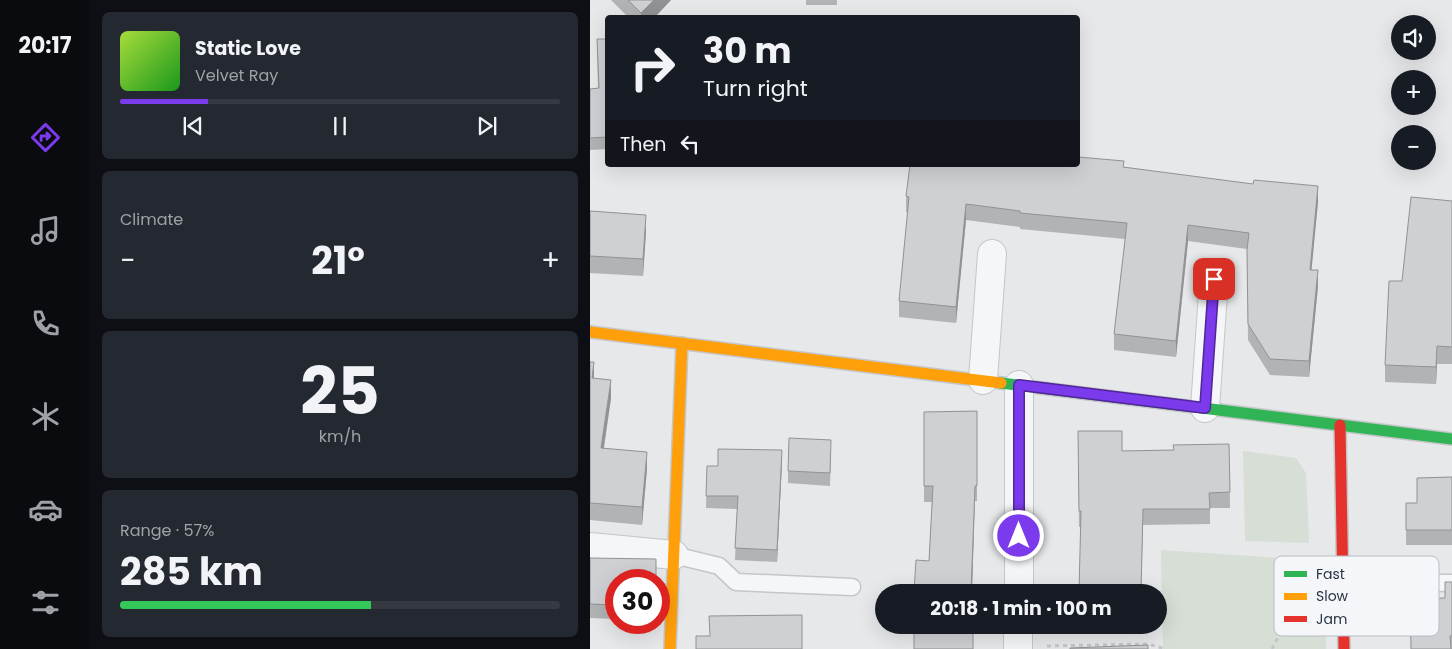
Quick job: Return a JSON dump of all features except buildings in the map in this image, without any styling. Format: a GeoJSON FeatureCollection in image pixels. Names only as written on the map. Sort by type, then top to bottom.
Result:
{"type":"FeatureCollection","features":[{"type":"Feature","properties":{"kind":"street"},"geometry":{"type":"LineString","coordinates":[[983,380],[992,254]]}},
{"type":"Feature","properties":{"kind":"street"},"geometry":{"type":"LineString","coordinates":[[1205,408],[1214,279]]}},
{"type":"Feature","properties":{"kind":"street"},"geometry":{"type":"LineString","coordinates":[[590,332],[1452,439]]}},
{"type":"Feature","properties":{"kind":"street"},"geometry":{"type":"LineString","coordinates":[[670,649],[682,343]]}},
{"type":"Feature","properties":{"kind":"street"},"geometry":{"type":"LineString","coordinates":[[1018,584],[1019,385]]}},
{"type":"Feature","properties":{"kind":"street"},"geometry":{"type":"LineString","coordinates":[[1340,425],[1343,556]]}},
{"type":"Feature","properties":{"kind":"street"},"geometry":{"type":"LineString","coordinates":[[590,547],[674,555]]}},
{"type":"Feature","properties":{"kind":"street"},"geometry":{"type":"LineString","coordinates":[[1344,636],[1344,649]]}},
{"type":"Feature","properties":{"kind":"lane"},"geometry":{"type":"LineString","coordinates":[[674,555],[719,566],[736,582],[852,587]]}},
{"type":"Feature","properties":{"kind":"lane"},"geometry":{"type":"LineString","coordinates":[[1439,583],[1452,583]]}},
{"type":"Feature","properties":{"kind":"path"},"geometry":{"type":"LineString","coordinates":[[1272,649],[1279,636]]}},
{"type":"Feature","properties":{"kind":"path"},"geometry":{"type":"LineString","coordinates":[[1018,640],[1148,644],[1166,649]]}},
{"type":"Feature","properties":{"kind":"shaded area"},"geometry":{"type":"Polygon","coordinates":[[[1243,451],[1296,458],[1306,473],[1309,543],[1245,541],[1243,451]]]}},
{"type":"Feature","properties":{"kind":"shaded area"},"geometry":{"type":"Polygon","coordinates":[[[1161,550],[1274,558],[1274,636],[1326,636],[1326,649],[1163,649],[1163,634],[1167,634],[1167,584],[1162,584],[1161,550]]]}},
{"type":"Feature","properties":{"kind":"traffic: fast"},"geometry":{"type":"LineString","coordinates":[[1001,383],[1452,439]]}},
{"type":"Feature","properties":{"kind":"traffic: slow"},"geometry":{"type":"LineString","coordinates":[[590,332],[1001,383]]}},
{"type":"Feature","properties":{"kind":"traffic: slow"},"geometry":{"type":"LineString","coordinates":[[670,649],[682,343]]}},
{"type":"Feature","properties":{"kind":"traffic: jam"},"geometry":{"type":"LineString","coordinates":[[1340,425],[1342,556]]}},
{"type":"Feature","properties":{"kind":"traffic: jam"},"geometry":{"type":"LineString","coordinates":[[1344,636],[1344,649]]}},
{"type":"Feature","properties":{"kind":"route"},"geometry":{"type":"LineString","coordinates":[[1019,536],[1019,385],[1205,408],[1214,279]]}}]}
